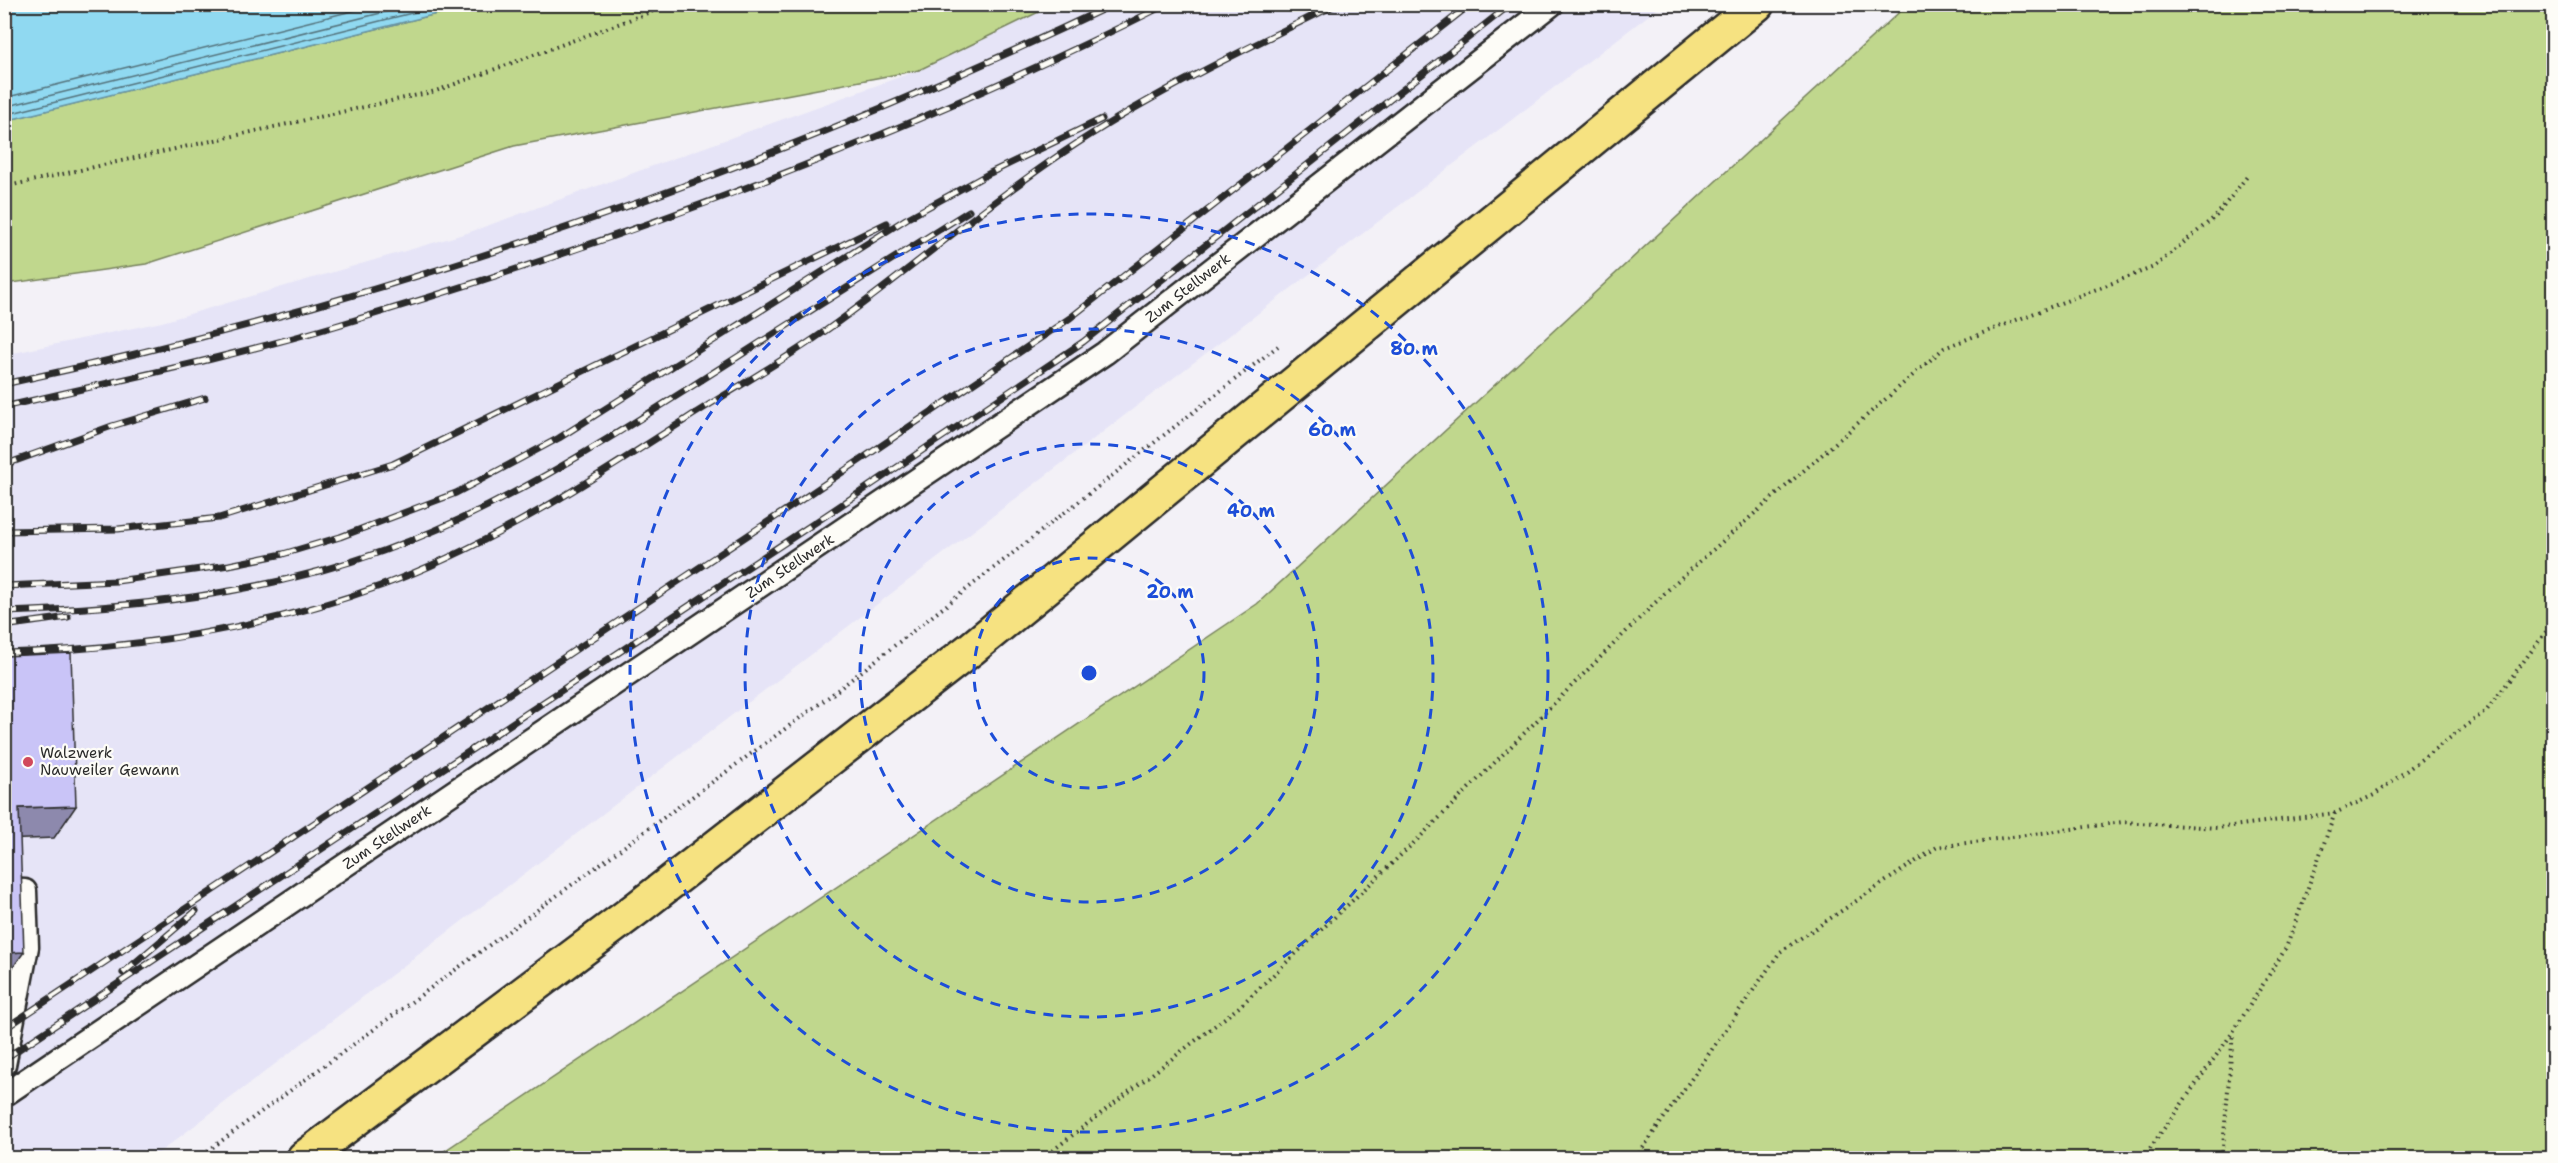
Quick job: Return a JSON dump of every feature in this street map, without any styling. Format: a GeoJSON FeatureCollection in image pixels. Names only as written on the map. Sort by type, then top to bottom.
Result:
{"type":"FeatureCollection","features":[{"type":"Feature","properties":{"kind":"main road"},"geometry":{"type":"LineString","coordinates":[[304,1158],[635,910],[971,649],[1757,4]]}},
{"type":"Feature","properties":{"kind":"lane","name":"Zum Stellwerk"},"geometry":{"type":"LineString","coordinates":[[4,1095],[1105,353],[1552,4]]}},
{"type":"Feature","properties":{"kind":"lane"},"geometry":{"type":"LineString","coordinates":[[4,890],[25,891],[27,947],[4,1065]]}},
{"type":"Feature","properties":{"kind":"path"},"geometry":{"type":"LineString","coordinates":[[4,187],[436,91],[672,4]]}},
{"type":"Feature","properties":{"kind":"path"},"geometry":{"type":"LineString","coordinates":[[1043,1158],[1239,1007],[1419,838],[1676,583],[1944,348],[2154,267],[2216,216],[2249,174]]}},
{"type":"Feature","properties":{"kind":"path"},"geometry":{"type":"LineString","coordinates":[[198,1158],[830,696],[1280,344]]}},
{"type":"Feature","properties":{"kind":"path"},"geometry":{"type":"LineString","coordinates":[[1636,1158],[1780,952],[1937,847],[2123,822],[2217,828],[2335,813],[2374,795],[2487,710],[2553,621]]}},
{"type":"Feature","properties":{"kind":"path"},"geometry":{"type":"LineString","coordinates":[[2143,1158],[2233,1032],[2286,948],[2335,813]]}},
{"type":"Feature","properties":{"kind":"path"},"geometry":{"type":"LineString","coordinates":[[2222,1158],[2233,1032]]}},
{"type":"Feature","properties":{"kind":"shaded area"},"geometry":{"type":"Polygon","coordinates":[[[988,5],[1662,5],[152,1158],[5,1158],[4,355],[162,322],[467,233],[919,70],[988,5]]]}},
{"type":"Feature","properties":{"kind":"green space"},"geometry":{"type":"Polygon","coordinates":[[[473,5],[1053,5],[919,70],[514,146],[146,264],[5,284],[4,121],[473,5]]]}},
{"type":"Feature","properties":{"kind":"green space"},"geometry":{"type":"Polygon","coordinates":[[[1907,5],[2553,5],[2553,1158],[434,1158],[1257,604],[1907,5]]]}},
{"type":"Feature","properties":{"kind":"water"},"geometry":{"type":"Polygon","coordinates":[[[5,4],[473,4],[473,5],[5,121],[5,4]]]}},
{"type":"Feature","properties":{"kind":"building"},"geometry":{"type":"Polygon","coordinates":[[[71,653],[76,806],[19,808],[24,952],[4,953],[4,656],[71,653]]]}},
{"type":"Feature","properties":{"kind":"railway"},"geometry":{"type":"LineString","coordinates":[[4,384],[147,351],[290,313],[431,272],[570,226],[708,177],[845,123],[1114,4]]}},
{"type":"Feature","properties":{"kind":"railway"},"geometry":{"type":"LineString","coordinates":[[4,407],[294,338],[548,259],[654,222],[862,142],[1067,53],[1167,4]]}},
{"type":"Feature","properties":{"kind":"railway"},"geometry":{"type":"LineString","coordinates":[[4,653],[149,642],[244,625],[337,601],[424,569],[464,550],[543,508],[795,351],[858,307],[1034,173],[1097,131],[1198,74],[1337,4]]}},
{"type":"Feature","properties":{"kind":"railway"},"geometry":{"type":"LineString","coordinates":[[4,1029],[807,496],[1070,318],[1471,4]]}},
{"type":"Feature","properties":{"kind":"railway"},"geometry":{"type":"LineString","coordinates":[[4,1059],[822,518],[1083,342],[1511,4]]}},
{"type":"Feature","properties":{"kind":"railway"},"geometry":{"type":"LineString","coordinates":[[4,586],[117,581],[229,565],[283,554],[340,537],[456,493],[559,438],[906,219],[990,173],[1102,119]]}},
{"type":"Feature","properties":{"kind":"railway"},"geometry":{"type":"LineString","coordinates":[[4,612],[149,603],[243,589],[337,566],[428,533],[473,513],[559,468],[969,211]]}},
{"type":"Feature","properties":{"kind":"railway"},"geometry":{"type":"LineString","coordinates":[[4,531],[118,529],[219,518],[393,464],[887,223]]}},
{"type":"Feature","properties":{"kind":"railway"},"geometry":{"type":"LineString","coordinates":[[4,465],[112,426],[205,398]]}},
{"type":"Feature","properties":{"kind":"railway"},"geometry":{"type":"LineString","coordinates":[[4,626],[68,617]]}},
{"type":"Feature","properties":{"kind":"railway"},"geometry":{"type":"LineString","coordinates":[[123,973],[196,911]]}},
{"type":"Feature","properties":{"kind":"place","name":"Walzwerk Nauweiler Gewann"},"geometry":{"type":"Point","coordinates":[28,762]}}]}
